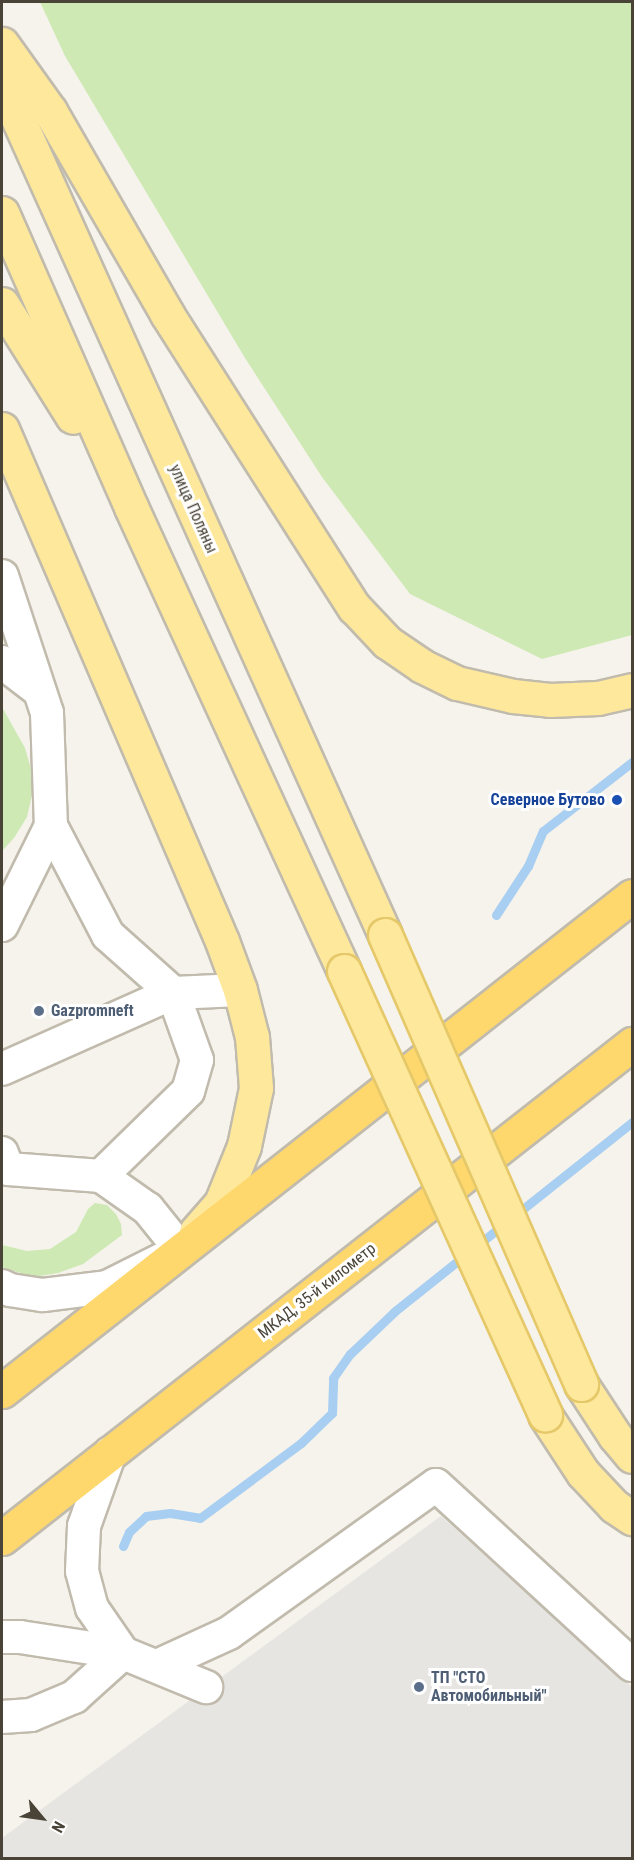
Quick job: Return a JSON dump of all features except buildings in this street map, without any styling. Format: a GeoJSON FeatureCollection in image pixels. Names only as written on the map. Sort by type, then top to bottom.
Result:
{"type":"FeatureCollection","features":[{"type":"Feature","properties":{"kind":"highway"},"geometry":{"type":"LineString","coordinates":[[2,1391],[633,896]]}},
{"type":"Feature","properties":{"kind":"highway","name":"МКАД, 35-й километр"},"geometry":{"type":"LineString","coordinates":[[2,1538],[633,1044]]}},
{"type":"Feature","properties":{"kind":"main road"},"geometry":{"type":"LineString","coordinates":[[2,44],[50,111],[167,314],[354,607],[387,642],[422,666],[457,682],[513,696],[550,700],[598,698],[633,690]]}},
{"type":"Feature","properties":{"kind":"main road","name":"улица Поляны"},"geometry":{"type":"LineString","coordinates":[[2,83],[385,935],[581,1384],[615,1436],[633,1456]]}},
{"type":"Feature","properties":{"kind":"main road"},"geometry":{"type":"LineString","coordinates":[[2,213],[131,507],[545,1415],[583,1473],[614,1506],[633,1518]]}},
{"type":"Feature","properties":{"kind":"main road"},"geometry":{"type":"LineString","coordinates":[[2,304],[131,507]]}},
{"type":"Feature","properties":{"kind":"main road"},"geometry":{"type":"LineString","coordinates":[[2,429],[222,941],[240,990],[252,1037],[256,1088],[244,1146],[221,1203],[181,1250]]}},
{"type":"Feature","properties":{"kind":"main road"},"geometry":{"type":"LineString","coordinates":[[582,1083],[633,1059]]}},
{"type":"Feature","properties":{"kind":"street"},"geometry":{"type":"LineString","coordinates":[[2,576],[37,689],[47,713],[51,826],[108,935],[173,993],[197,1060],[188,1091],[101,1176]]}},
{"type":"Feature","properties":{"kind":"street"},"geometry":{"type":"LineString","coordinates":[[2,662],[37,689]]}},
{"type":"Feature","properties":{"kind":"street"},"geometry":{"type":"LineString","coordinates":[[2,925],[51,826]]}},
{"type":"Feature","properties":{"kind":"street"},"geometry":{"type":"LineString","coordinates":[[2,1068],[173,993],[240,990]]}},
{"type":"Feature","properties":{"kind":"street"},"geometry":{"type":"LineString","coordinates":[[2,1154],[8,1169],[101,1176],[148,1209],[181,1250],[107,1287],[43,1295],[10,1290],[2,1286]]}},
{"type":"Feature","properties":{"kind":"street"},"geometry":{"type":"LineString","coordinates":[[110,1454],[84,1526],[82,1571],[92,1608],[123,1653]]}},
{"type":"Feature","properties":{"kind":"street"},"geometry":{"type":"LineString","coordinates":[[157,1666],[229,1633],[436,1485],[633,1665]]}},
{"type":"Feature","properties":{"kind":"street"},"geometry":{"type":"LineString","coordinates":[[2,1637],[20,1637],[123,1653],[206,1687]]}},
{"type":"Feature","properties":{"kind":"street"},"geometry":{"type":"LineString","coordinates":[[2,1717],[31,1715],[74,1697],[123,1653]]}},
{"type":"Feature","properties":{"kind":"green space"},"geometry":{"type":"Polygon","coordinates":[[[40,2],[632,2],[632,635],[542,659],[410,594],[322,477],[245,358],[65,56],[40,2]]]}},
{"type":"Feature","properties":{"kind":"green space"},"geometry":{"type":"Polygon","coordinates":[[[2,707],[25,748],[31,769],[32,795],[27,817],[14,838],[2,851],[2,707]]]}},
{"type":"Feature","properties":{"kind":"green space"},"geometry":{"type":"Polygon","coordinates":[[[95,1203],[107,1205],[116,1214],[121,1224],[122,1235],[83,1264],[58,1273],[33,1277],[2,1267],[2,1245],[27,1251],[50,1249],[76,1232],[88,1209],[95,1203]]]}},
{"type":"Feature","properties":{"kind":"shaded area","name":"ТП \"СТО Автомобильный\""},"geometry":{"type":"Polygon","coordinates":[[[441,1516],[632,1687],[632,1858],[2,1858],[2,1838],[441,1516]]]}},
{"type":"Feature","properties":{"kind":"waterway"},"geometry":{"type":"LineString","coordinates":[[496,915],[528,866],[543,831],[632,762]]}},
{"type":"Feature","properties":{"kind":"waterway"},"geometry":{"type":"LineString","coordinates":[[514,1216],[632,1122]]}},
{"type":"Feature","properties":{"kind":"waterway"},"geometry":{"type":"LineString","coordinates":[[123,1546],[129,1532],[146,1516],[170,1513],[200,1518],[301,1443],[332,1413],[333,1378],[350,1354],[395,1311],[504,1224]]}},
{"type":"Feature","properties":{"kind":"place","name":"Северное Бутово"},"geometry":{"type":"Point","coordinates":[617,800]}},
{"type":"Feature","properties":{"kind":"place","name":"Gazpromneft"},"geometry":{"type":"Point","coordinates":[39,1011]}},
{"type":"Feature","properties":{"kind":"place","name":"ТП \"СТО Автомобильный\""},"geometry":{"type":"Point","coordinates":[419,1687]}}]}
